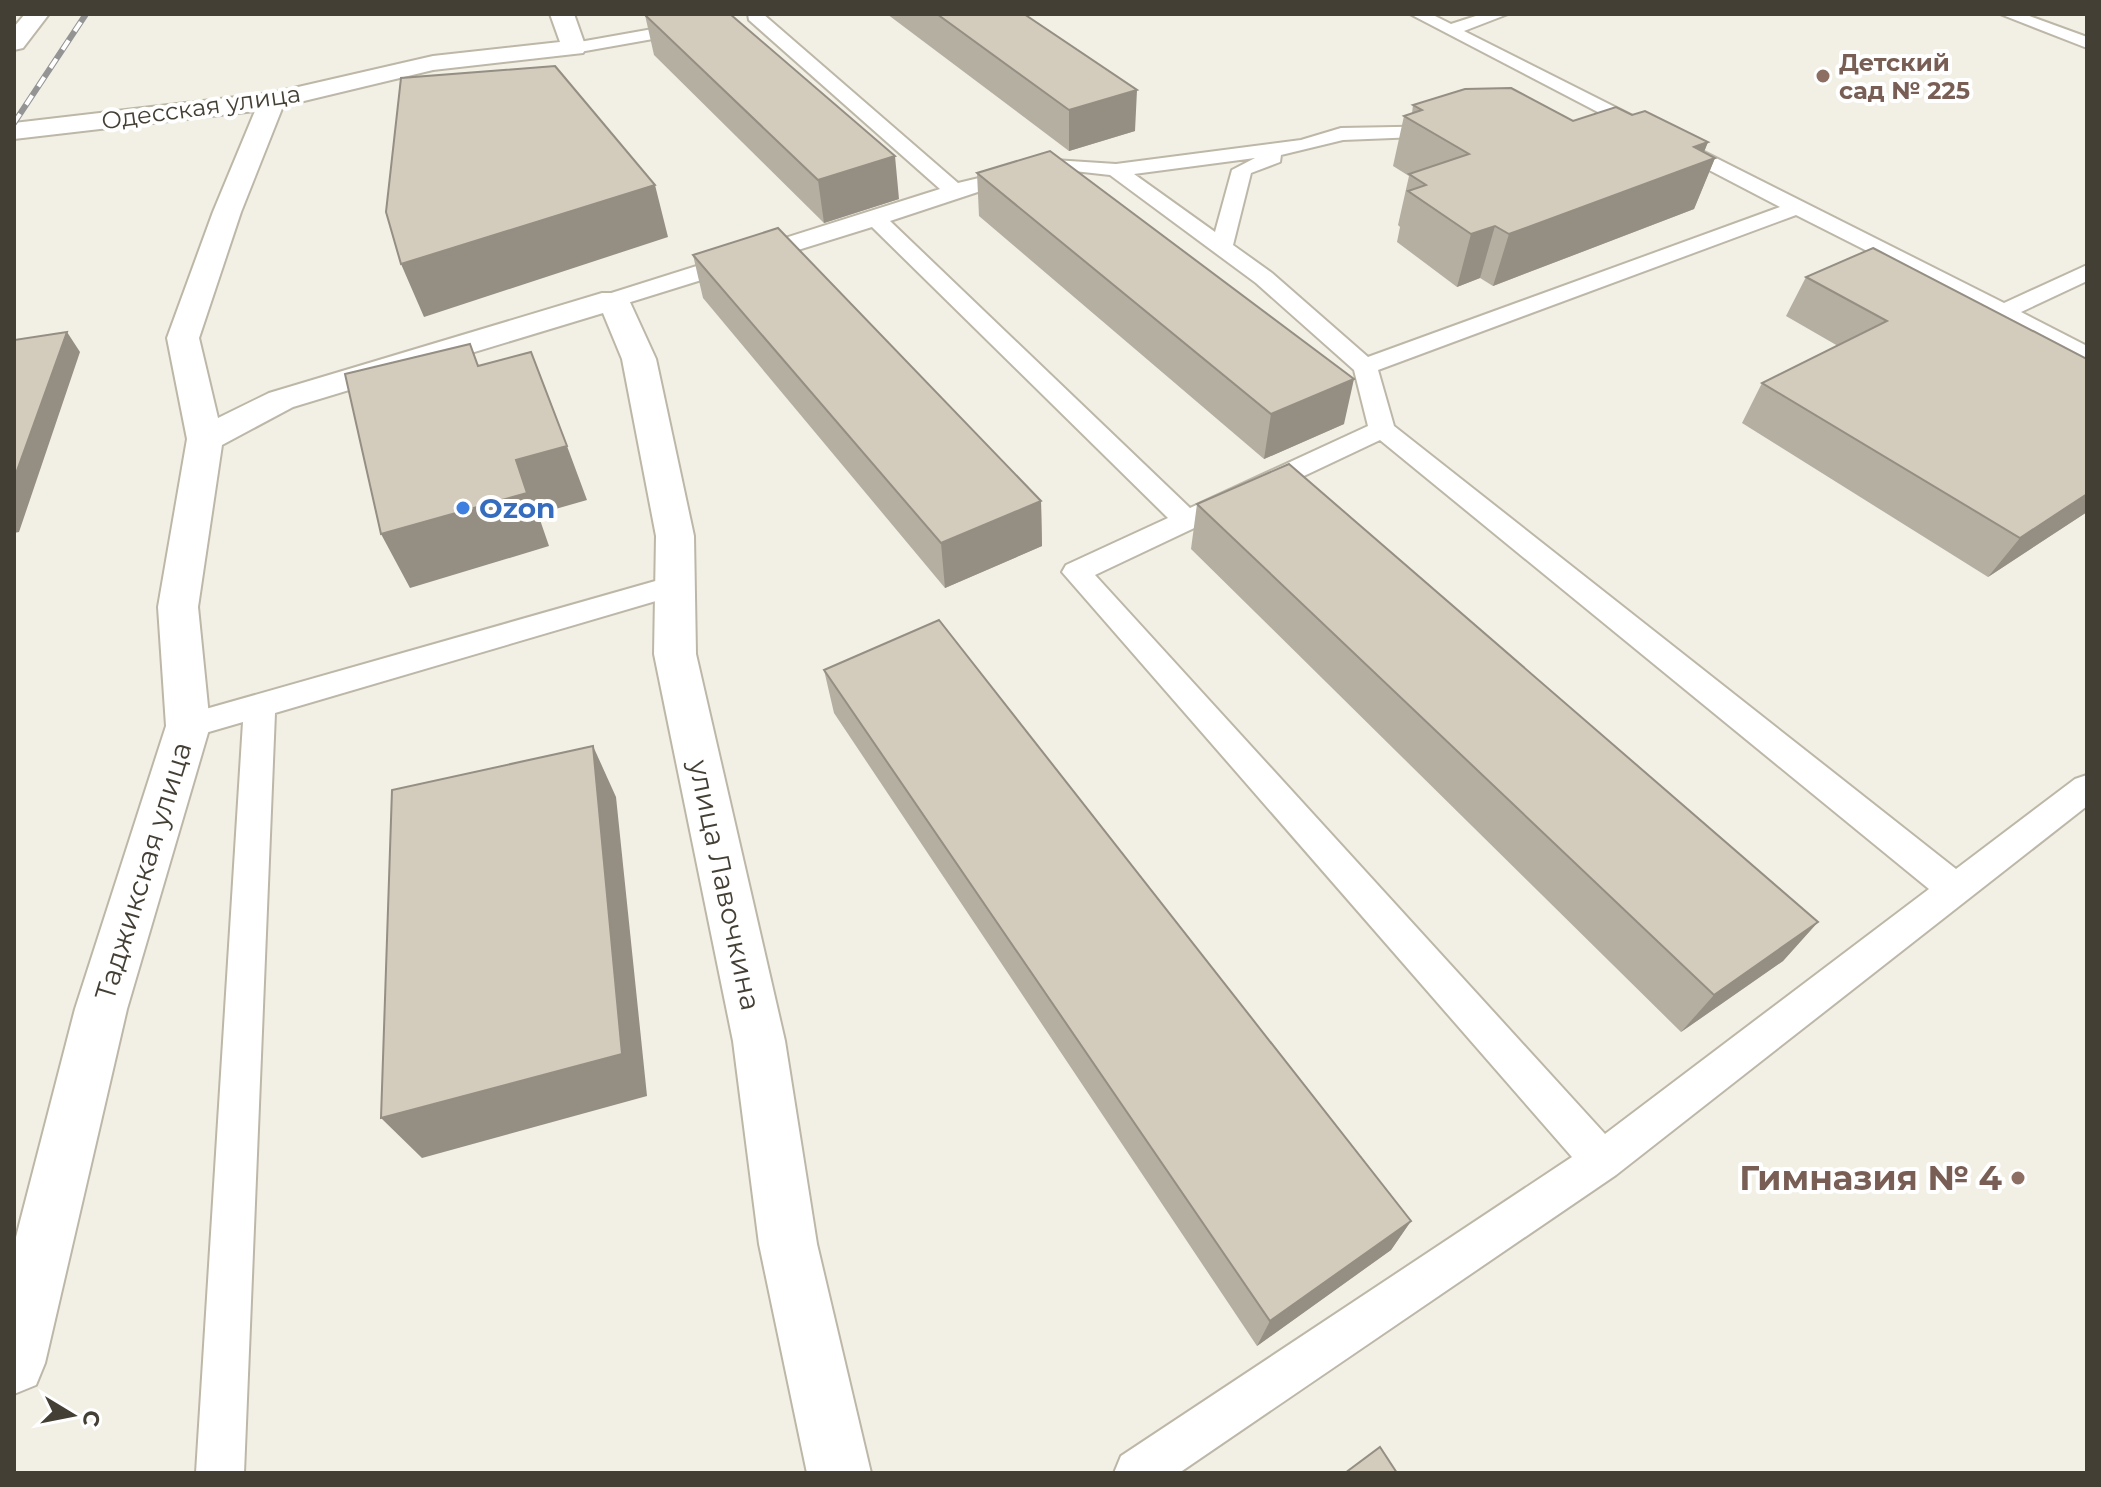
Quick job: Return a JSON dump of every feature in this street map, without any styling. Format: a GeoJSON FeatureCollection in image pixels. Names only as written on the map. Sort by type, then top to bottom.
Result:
{"type":"FeatureCollection","features":[{"type":"Feature","properties":{"kind":"street"},"geometry":{"type":"LineString","coordinates":[[14,43],[37,14]]}},
{"type":"Feature","properties":{"kind":"street"},"geometry":{"type":"LineString","coordinates":[[562,14],[574,48]]}},
{"type":"Feature","properties":{"kind":"street","name":"Одесская улица"},"geometry":{"type":"LineString","coordinates":[[14,131],[272,101],[433,63],[574,48]]}},
{"type":"Feature","properties":{"kind":"street","name":"Таджикская улица"},"geometry":{"type":"LineString","coordinates":[[14,1363],[101,1009],[188,726],[178,607],[205,439],[183,338],[227,212],[272,101]]}},
{"type":"Feature","properties":{"kind":"street"},"geometry":{"type":"LineString","coordinates":[[205,439],[281,400],[613,300]]}},
{"type":"Feature","properties":{"kind":"street","name":"улица Лавочкина"},"geometry":{"type":"LineString","coordinates":[[613,300],[639,359],[675,536],[675,654],[759,1041],[788,1244],[839,1473]]}},
{"type":"Feature","properties":{"kind":"lane"},"geometry":{"type":"LineString","coordinates":[[1418,14],[2087,355]]}},
{"type":"Feature","properties":{"kind":"lane"},"geometry":{"type":"LineString","coordinates":[[1449,30],[1500,14]]}},
{"type":"Feature","properties":{"kind":"lane"},"geometry":{"type":"LineString","coordinates":[[2008,14],[2087,43]]}},
{"type":"Feature","properties":{"kind":"lane"},"geometry":{"type":"LineString","coordinates":[[754,16],[954,191]]}},
{"type":"Feature","properties":{"kind":"lane"},"geometry":{"type":"LineString","coordinates":[[574,48],[710,24]]}},
{"type":"Feature","properties":{"kind":"lane"},"geometry":{"type":"LineString","coordinates":[[1587,125],[1633,123]]}},
{"type":"Feature","properties":{"kind":"lane"},"geometry":{"type":"LineString","coordinates":[[1222,247],[1242,170],[1341,134],[1464,129]]}},
{"type":"Feature","properties":{"kind":"lane"},"geometry":{"type":"LineString","coordinates":[[1116,170],[1303,146]]}},
{"type":"Feature","properties":{"kind":"lane"},"geometry":{"type":"LineString","coordinates":[[613,300],[1033,167],[1089,163],[1116,170],[1264,278],[1365,367],[1382,429],[1955,889]]}},
{"type":"Feature","properties":{"kind":"lane"},"geometry":{"type":"LineString","coordinates":[[1365,367],[1799,207]]}},
{"type":"Feature","properties":{"kind":"lane"},"geometry":{"type":"LineString","coordinates":[[876,219],[1186,519]]}},
{"type":"Feature","properties":{"kind":"lane"},"geometry":{"type":"LineString","coordinates":[[2004,312],[2087,272]]}},
{"type":"Feature","properties":{"kind":"lane"},"geometry":{"type":"LineString","coordinates":[[1382,429],[1076,572],[1602,1161]]}},
{"type":"Feature","properties":{"kind":"lane"},"geometry":{"type":"LineString","coordinates":[[188,726],[673,586]]}},
{"type":"Feature","properties":{"kind":"lane"},"geometry":{"type":"LineString","coordinates":[[220,1473],[260,707]]}},
{"type":"Feature","properties":{"kind":"lane"},"geometry":{"type":"LineString","coordinates":[[1138,1473],[1602,1161],[2087,788]]}},
{"type":"Feature","properties":{"kind":"building"},"geometry":{"type":"Polygon","coordinates":[[[730,14],[895,156],[818,180],[645,15],[730,14]]]}},
{"type":"Feature","properties":{"kind":"building"},"geometry":{"type":"Polygon","coordinates":[[[937,14],[1024,14],[1137,90],[1069,110],[937,14]]]}},
{"type":"Feature","properties":{"kind":"building"},"geometry":{"type":"Polygon","coordinates":[[[555,66],[655,185],[401,264],[386,212],[401,78],[555,66]]]}},
{"type":"Feature","properties":{"kind":"building"},"geometry":{"type":"Polygon","coordinates":[[[1511,88],[1573,121],[1616,107],[1632,115],[1645,111],[1708,142],[1694,147],[1715,158],[1509,234],[1495,226],[1471,234],[1408,191],[1426,185],[1409,174],[1469,154],[1404,116],[1422,110],[1413,105],[1465,89],[1511,88]]]}},
{"type":"Feature","properties":{"kind":"building"},"geometry":{"type":"Polygon","coordinates":[[[1050,151],[1354,379],[1271,414],[977,173],[1050,151]]]}},
{"type":"Feature","properties":{"kind":"building"},"geometry":{"type":"Polygon","coordinates":[[[778,228],[1041,501],[941,543],[693,255],[778,228]]]}},
{"type":"Feature","properties":{"kind":"building"},"geometry":{"type":"Polygon","coordinates":[[[1873,248],[2087,359],[2087,494],[2020,538],[1762,383],[1887,321],[1806,277],[1873,248]]]}},
{"type":"Feature","properties":{"kind":"building"},"geometry":{"type":"Polygon","coordinates":[[[67,332],[14,479],[14,340],[67,332]]]}},
{"type":"Feature","properties":{"kind":"building"},"geometry":{"type":"Polygon","coordinates":[[[470,344],[478,366],[531,352],[567,446],[516,460],[527,493],[381,534],[345,374],[470,344]]]}},
{"type":"Feature","properties":{"kind":"building"},"geometry":{"type":"Polygon","coordinates":[[[1289,464],[1818,922],[1714,995],[1197,504],[1289,464]]]}},
{"type":"Feature","properties":{"kind":"building"},"geometry":{"type":"Polygon","coordinates":[[[939,620],[1411,1221],[1270,1321],[824,670],[939,620]]]}},
{"type":"Feature","properties":{"kind":"building"},"geometry":{"type":"Polygon","coordinates":[[[593,746],[622,1054],[381,1118],[392,790],[593,746]]]}},
{"type":"Feature","properties":{"kind":"building"},"geometry":{"type":"Polygon","coordinates":[[[1380,1447],[1397,1473],[1345,1473],[1380,1447]]]}},
{"type":"Feature","properties":{"kind":"railway"},"geometry":{"type":"LineString","coordinates":[[14,123],[86,14]]}},
{"type":"Feature","properties":{"kind":"place","name":"Детский сад № 225"},"geometry":{"type":"Point","coordinates":[1823,76]}},
{"type":"Feature","properties":{"kind":"place","name":"Ozon"},"geometry":{"type":"Point","coordinates":[463,508]}},
{"type":"Feature","properties":{"kind":"place","name":"Гимназия № 4"},"geometry":{"type":"Point","coordinates":[2018,1178]}}]}
